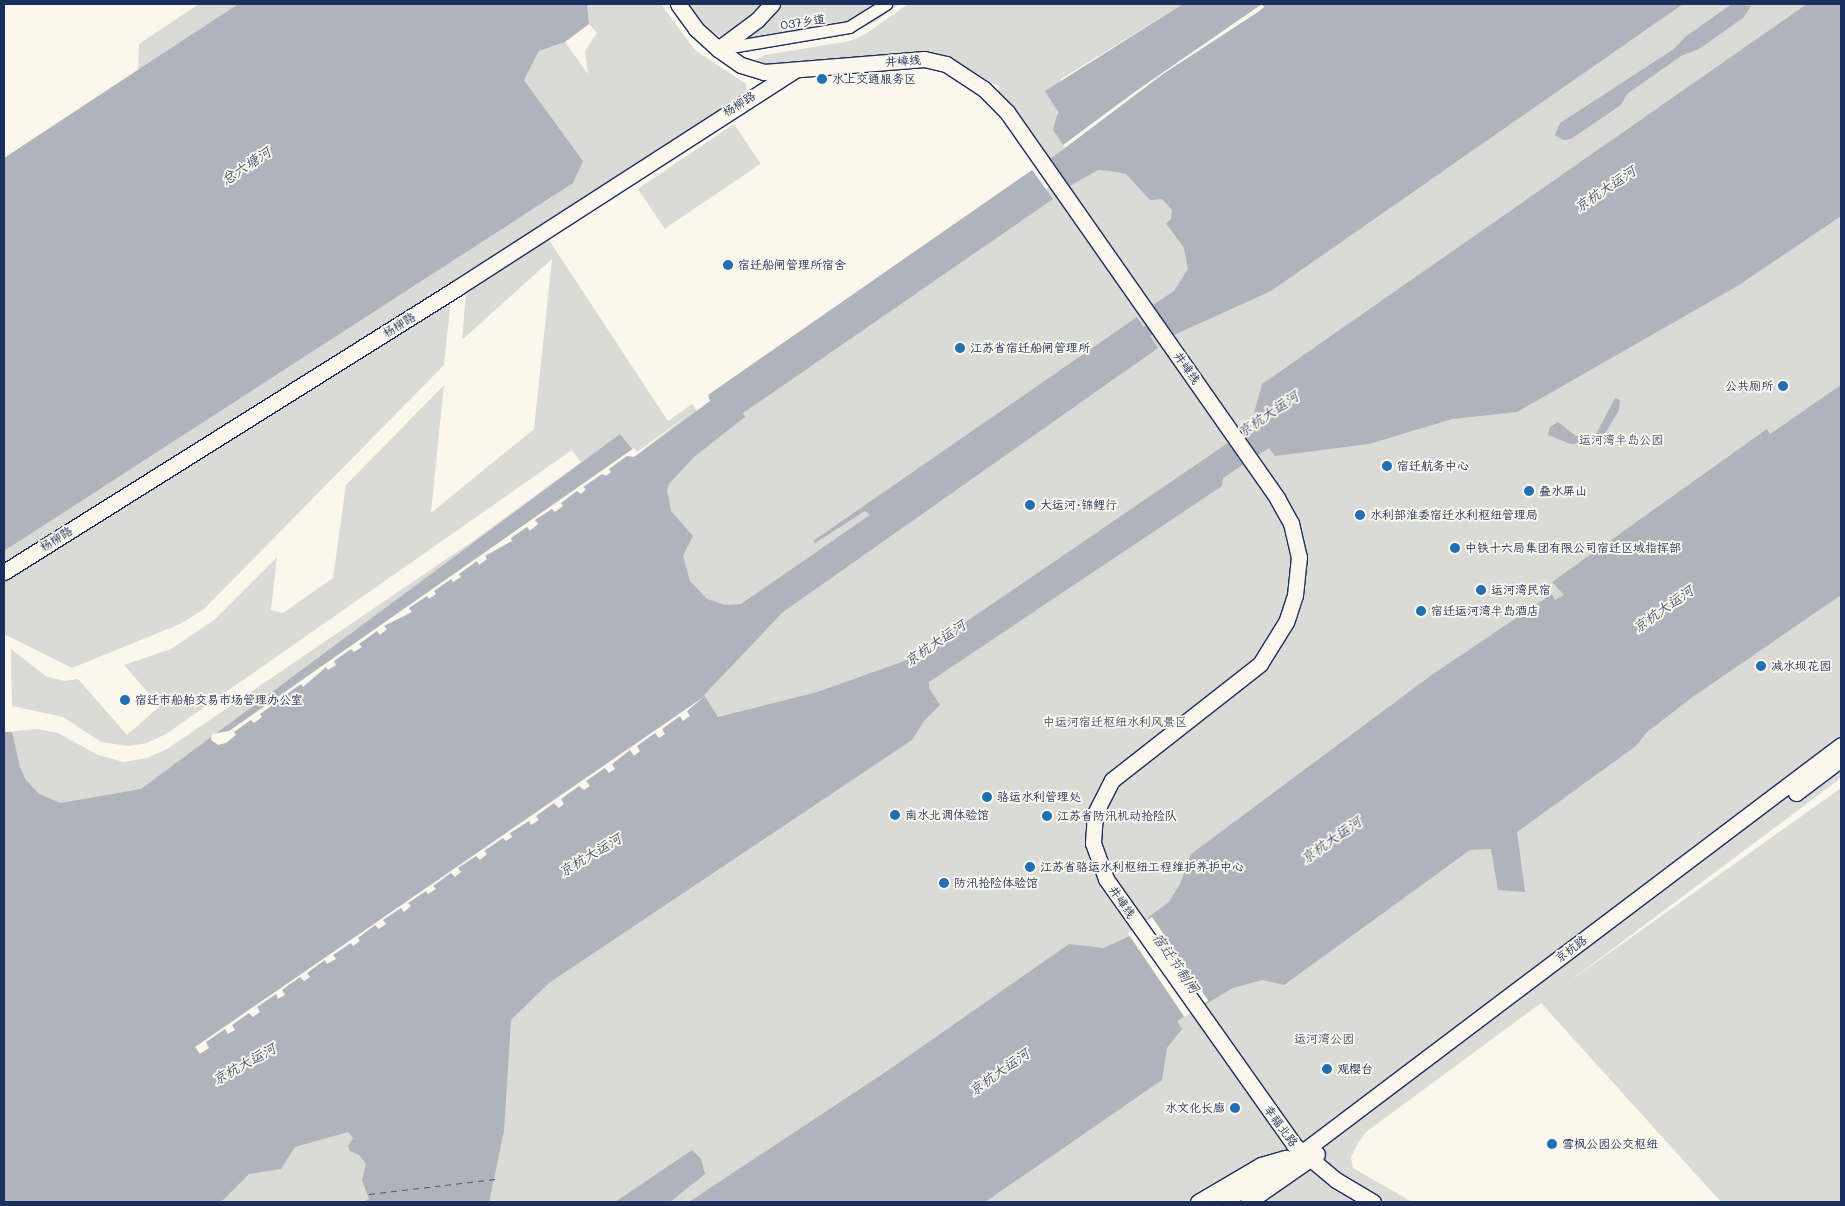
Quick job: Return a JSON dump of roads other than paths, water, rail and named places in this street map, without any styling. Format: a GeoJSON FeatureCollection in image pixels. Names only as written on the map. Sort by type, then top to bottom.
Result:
{"type":"FeatureCollection","features":[{"type":"Feature","properties":{"kind":"street","name":"井嶂线"},"geometry":{"type":"LineString","coordinates":[[678,4],[696,29],[718,49],[741,65],[764,72],[792,72],[924,59],[946,64],[984,88],[1000,104],[1019,129],[1098,240],[1256,467],[1291,523],[1298,544],[1295,595],[1286,622],[1260,664],[1226,693],[1123,769],[1099,803],[1093,829],[1097,859],[1106,879],[1212,1027]]}},
{"type":"Feature","properties":{"kind":"street"},"geometry":{"type":"LineString","coordinates":[[718,49],[757,20],[772,4]]}},
{"type":"Feature","properties":{"kind":"street","name":"037乡道"},"geometry":{"type":"LineString","coordinates":[[718,49],[849,27],[886,4]]}},
{"type":"Feature","properties":{"kind":"street","name":"杨柳路"},"geometry":{"type":"LineString","coordinates":[[4,572],[458,288],[792,72]]}},
{"type":"Feature","properties":{"kind":"street","name":"京杭路"},"geometry":{"type":"LineString","coordinates":[[1305,1157],[1841,745]]}},
{"type":"Feature","properties":{"kind":"street","name":"京杭路"},"geometry":{"type":"LineString","coordinates":[[1305,1157],[1841,759]]}},
{"type":"Feature","properties":{"kind":"street","name":"幸福北路"},"geometry":{"type":"LineString","coordinates":[[1212,1027],[1305,1157],[1373,1202]]}},
{"type":"Feature","properties":{"kind":"street"},"geometry":{"type":"LineString","coordinates":[[1198,1202],[1261,1165],[1305,1157]]}},
{"type":"Feature","properties":{"kind":"street"},"geometry":{"type":"LineString","coordinates":[[1223,1202],[1305,1157]]}},
{"type":"Feature","properties":{"kind":"street"},"geometry":{"type":"LineString","coordinates":[[1248,1202],[1305,1157]]}},
{"type":"Feature","properties":{"kind":"water","name":"总六塘河"},"geometry":{"type":"Polygon","coordinates":[[[238,4],[587,4],[589,24],[565,42],[539,51],[524,80],[583,161],[573,183],[4,551],[4,158],[238,4]]]}},
{"type":"Feature","properties":{"kind":"water"},"geometry":{"type":"Polygon","coordinates":[[[1183,4],[1683,4],[1271,291],[1174,335],[1153,305],[1174,291],[1188,269],[1184,248],[1166,223],[1171,219],[1172,210],[1162,199],[1150,200],[1126,174],[1098,170],[1066,188],[1047,161],[1065,148],[1053,130],[1058,112],[1045,91],[1183,4]]]}},
{"type":"Feature","properties":{"kind":"water"},"geometry":{"type":"Polygon","coordinates":[[[1732,4],[1751,6],[1743,18],[1699,49],[1681,56],[1627,94],[1621,105],[1571,139],[1563,140],[1555,135],[1560,123],[1674,49],[1685,37],[1732,4]]]}},
{"type":"Feature","properties":{"kind":"water"},"geometry":{"type":"Polygon","coordinates":[[[1807,4],[1841,4],[1841,216],[1739,285],[1517,412],[1452,419],[1369,444],[1275,456],[1269,448],[1223,478],[1222,486],[929,682],[929,688],[940,705],[924,721],[912,740],[549,983],[511,1020],[504,1131],[489,1202],[364,1202],[369,1199],[362,1180],[366,1164],[359,1155],[350,1151],[348,1146],[353,1138],[348,1132],[295,1147],[281,1169],[249,1174],[221,1202],[4,1202],[4,732],[12,732],[20,767],[26,780],[39,794],[61,803],[141,789],[620,434],[637,455],[710,401],[708,395],[1032,170],[1053,199],[743,413],[745,417],[694,457],[669,484],[667,491],[671,511],[693,536],[683,556],[690,581],[707,599],[725,605],[741,604],[870,515],[865,511],[815,543],[813,541],[1137,317],[1158,348],[783,612],[704,695],[718,717],[817,692],[913,658],[1241,434],[1251,424],[1262,384],[1807,4]]]}},
{"type":"Feature","properties":{"kind":"water","name":"宿迁节制闸"},"geometry":{"type":"Polygon","coordinates":[[[1841,385],[1841,595],[1694,696],[1647,732],[1636,746],[1517,832],[1525,892],[1498,890],[1491,849],[1470,850],[1284,985],[1262,980],[1233,988],[1177,1021],[1182,1029],[1167,1048],[1162,1080],[985,1202],[689,1202],[890,1069],[1069,944],[1104,948],[1136,933],[1150,916],[1169,902],[1180,884],[1191,854],[1433,674],[1552,594],[1555,600],[1564,595],[1552,582],[1767,429],[1770,434],[1841,385]]]}},
{"type":"Feature","properties":{"kind":"water"},"geometry":{"type":"Polygon","coordinates":[[[1615,398],[1620,400],[1619,410],[1600,442],[1571,444],[1548,435],[1550,427],[1558,422],[1576,436],[1595,436],[1615,398]]]}},
{"type":"Feature","properties":{"kind":"water"},"geometry":{"type":"Polygon","coordinates":[[[692,1150],[701,1159],[705,1174],[670,1202],[615,1202],[692,1150]]]}},
{"type":"Feature","properties":{"kind":"waterway","name":"京杭大运河"},"geometry":{"type":"LineString","coordinates":[[1134,340],[1176,310]]}},
{"type":"Feature","properties":{"kind":"place","name":"水上交通服务区"},"geometry":{"type":"Point","coordinates":[822,79]}},
{"type":"Feature","properties":{"kind":"place","name":"宿迁船闸管理所宿舍"},"geometry":{"type":"Point","coordinates":[728,265]}},
{"type":"Feature","properties":{"kind":"place","name":"江苏省宿迁船闸管理所"},"geometry":{"type":"Point","coordinates":[960,348]}},
{"type":"Feature","properties":{"kind":"place","name":"公共厕所"},"geometry":{"type":"Point","coordinates":[1783,386]}},
{"type":"Feature","properties":{"kind":"place","name":"宿迁航务中心"},"geometry":{"type":"Point","coordinates":[1387,466]}},
{"type":"Feature","properties":{"kind":"place","name":"叠水屏山"},"geometry":{"type":"Point","coordinates":[1529,491]}},
{"type":"Feature","properties":{"kind":"place","name":"大运河·锦鲤行"},"geometry":{"type":"Point","coordinates":[1030,505]}},
{"type":"Feature","properties":{"kind":"place","name":"水利部淮委宿迁水利枢纽管理局"},"geometry":{"type":"Point","coordinates":[1360,515]}},
{"type":"Feature","properties":{"kind":"place","name":"中铁十六局集团有限公司宿迁区域指挥部"},"geometry":{"type":"Point","coordinates":[1455,548]}},
{"type":"Feature","properties":{"kind":"place","name":"运河湾民宿"},"geometry":{"type":"Point","coordinates":[1481,590]}},
{"type":"Feature","properties":{"kind":"place","name":"宿迁运河湾半岛酒店"},"geometry":{"type":"Point","coordinates":[1421,611]}},
{"type":"Feature","properties":{"kind":"place","name":"减水坝花园"},"geometry":{"type":"Point","coordinates":[1761,666]}},
{"type":"Feature","properties":{"kind":"place","name":"宿迁市船舶交易市场管理办公室"},"geometry":{"type":"Point","coordinates":[125,700]}},
{"type":"Feature","properties":{"kind":"place","name":"骆运水利管理处"},"geometry":{"type":"Point","coordinates":[987,797]}},
{"type":"Feature","properties":{"kind":"place","name":"南水北调体验馆"},"geometry":{"type":"Point","coordinates":[895,815]}},
{"type":"Feature","properties":{"kind":"place","name":"江苏省防汛机动抢险队"},"geometry":{"type":"Point","coordinates":[1047,816]}},
{"type":"Feature","properties":{"kind":"place","name":"江苏省骆运水利枢纽工程维护养护中心"},"geometry":{"type":"Point","coordinates":[1030,867]}},
{"type":"Feature","properties":{"kind":"place","name":"防汛抢险体验馆"},"geometry":{"type":"Point","coordinates":[944,883]}},
{"type":"Feature","properties":{"kind":"place","name":"观樱台"},"geometry":{"type":"Point","coordinates":[1327,1069]}},
{"type":"Feature","properties":{"kind":"place","name":"水文化长廊"},"geometry":{"type":"Point","coordinates":[1235,1108]}},
{"type":"Feature","properties":{"kind":"place","name":"雪枫公园公交枢纽"},"geometry":{"type":"Point","coordinates":[1552,1144]}},
{"type":"Feature","properties":{"kind":"park label","name":"运河湾半岛公园"},"geometry":{"type":"Point","coordinates":[1621,440]}},
{"type":"Feature","properties":{"kind":"park label","name":"中运河宿迁枢纽水利风景区"},"geometry":{"type":"Point","coordinates":[1115,722]}},
{"type":"Feature","properties":{"kind":"park label","name":"运河湾公园"},"geometry":{"type":"Point","coordinates":[1324,1039]}}]}
